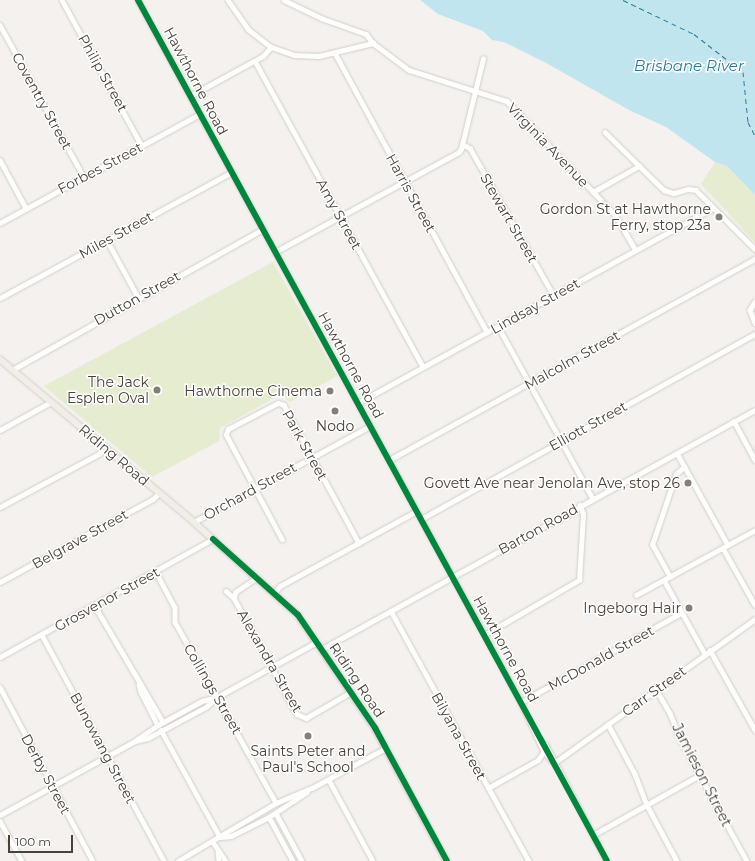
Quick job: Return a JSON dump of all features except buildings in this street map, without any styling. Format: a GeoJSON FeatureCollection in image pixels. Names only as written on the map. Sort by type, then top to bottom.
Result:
{"type":"FeatureCollection","features":[{"type":"Feature","properties":{"kind":"main road","name":"Riding Road"},"geometry":{"type":"LineString","coordinates":[[0,359],[194,522],[298,615],[322,648],[386,748],[447,861]]}},
{"type":"Feature","properties":{"kind":"street","name":"Philip Street"},"geometry":{"type":"LineString","coordinates":[[62,0],[142,146]]}},
{"type":"Feature","properties":{"kind":"street","name":"Hawthorne Road"},"geometry":{"type":"LineString","coordinates":[[138,0],[521,702],[542,742],[544,751],[554,763]]}},
{"type":"Feature","properties":{"kind":"street"},"geometry":{"type":"LineString","coordinates":[[228,0],[248,29],[271,47],[294,55],[319,56],[373,43]]}},
{"type":"Feature","properties":{"kind":"street","name":"Virginia Avenue"},"geometry":{"type":"LineString","coordinates":[[284,0],[309,12],[366,34],[373,43],[408,70],[476,90],[513,105],[620,221],[636,250]]}},
{"type":"Feature","properties":{"kind":"street","name":"Coventry Street"},"geometry":{"type":"LineString","coordinates":[[0,25],[84,177]]}},
{"type":"Feature","properties":{"kind":"street"},"geometry":{"type":"LineString","coordinates":[[190,96],[255,61],[263,56],[271,47]]}},
{"type":"Feature","properties":{"kind":"street","name":"Harris Street"},"geometry":{"type":"LineString","coordinates":[[335,53],[487,332]]}},
{"type":"Feature","properties":{"kind":"street"},"geometry":{"type":"LineString","coordinates":[[275,252],[458,152],[462,144],[483,59]]}},
{"type":"Feature","properties":{"kind":"street","name":"Amy Street"},"geometry":{"type":"LineString","coordinates":[[255,61],[422,368]]}},
{"type":"Feature","properties":{"kind":"street","name":"Forbes Street"},"geometry":{"type":"LineString","coordinates":[[0,223],[200,114]]}},
{"type":"Feature","properties":{"kind":"street"},"geometry":{"type":"LineString","coordinates":[[605,132],[664,190],[674,193],[692,189],[708,201],[712,208],[720,212],[755,249]]}},
{"type":"Feature","properties":{"kind":"street","name":"Stewart Street"},"geometry":{"type":"LineString","coordinates":[[462,144],[470,148],[554,296]]}},
{"type":"Feature","properties":{"kind":"street"},"geometry":{"type":"LineString","coordinates":[[0,160],[26,208]]}},
{"type":"Feature","properties":{"kind":"street"},"geometry":{"type":"LineString","coordinates":[[593,192],[638,166]]}},
{"type":"Feature","properties":{"kind":"street","name":"Miles Street"},"geometry":{"type":"LineString","coordinates":[[0,298],[232,172]]}},
{"type":"Feature","properties":{"kind":"street","name":"Lindsay Street"},"geometry":{"type":"LineString","coordinates":[[358,403],[712,208]]}},
{"type":"Feature","properties":{"kind":"street","name":"Dutton Street"},"geometry":{"type":"LineString","coordinates":[[12,370],[138,297],[263,229]]}},
{"type":"Feature","properties":{"kind":"street"},"geometry":{"type":"LineString","coordinates":[[107,240],[138,297]]}},
{"type":"Feature","properties":{"kind":"street","name":"Malcolm Street"},"geometry":{"type":"LineString","coordinates":[[389,460],[755,260]]}},
{"type":"Feature","properties":{"kind":"street"},"geometry":{"type":"LineString","coordinates":[[755,302],[750,310],[755,323]]}},
{"type":"Feature","properties":{"kind":"street"},"geometry":{"type":"LineString","coordinates":[[498,326],[593,499]]}},
{"type":"Feature","properties":{"kind":"street","name":"Elliott Street"},"geometry":{"type":"LineString","coordinates":[[421,519],[755,334]]}},
{"type":"Feature","properties":{"kind":"street"},"geometry":{"type":"LineString","coordinates":[[0,430],[51,402]]}},
{"type":"Feature","properties":{"kind":"street","name":"Park Street"},"geometry":{"type":"LineString","coordinates":[[254,489],[226,433],[228,429],[280,403],[312,457],[359,543]]}},
{"type":"Feature","properties":{"kind":"street","name":"Barton Road"},"geometry":{"type":"LineString","coordinates":[[322,648],[755,410]]}},
{"type":"Feature","properties":{"kind":"street"},"geometry":{"type":"LineString","coordinates":[[734,422],[755,460]]}},
{"type":"Feature","properties":{"kind":"street","name":"Orchard Street"},"geometry":{"type":"LineString","coordinates":[[194,522],[370,426]]}},
{"type":"Feature","properties":{"kind":"street"},"geometry":{"type":"LineString","coordinates":[[0,507],[99,454],[105,447]]}},
{"type":"Feature","properties":{"kind":"street"},"geometry":{"type":"LineString","coordinates":[[677,453],[755,606]]}},
{"type":"Feature","properties":{"kind":"street"},"geometry":{"type":"LineString","coordinates":[[670,577],[652,545],[676,474],[684,467]]}},
{"type":"Feature","properties":{"kind":"street"},"geometry":{"type":"LineString","coordinates":[[254,489],[282,540]]}},
{"type":"Feature","properties":{"kind":"street","name":"Belgrave Street"},"geometry":{"type":"LineString","coordinates":[[0,582],[153,499],[159,493]]}},
{"type":"Feature","properties":{"kind":"street"},"geometry":{"type":"LineString","coordinates":[[484,635],[579,580],[583,514],[580,506]]}},
{"type":"Feature","properties":{"kind":"street"},"geometry":{"type":"LineString","coordinates":[[274,593],[280,586],[417,511]]}},
{"type":"Feature","properties":{"kind":"street"},"geometry":{"type":"LineString","coordinates":[[636,595],[755,530]]}},
{"type":"Feature","properties":{"kind":"street","name":"Grosvenor Street"},"geometry":{"type":"LineString","coordinates":[[0,657],[95,606],[213,539]]}},
{"type":"Feature","properties":{"kind":"street","name":"Collings Street"},"geometry":{"type":"LineString","coordinates":[[156,572],[175,607],[175,622],[276,803]]}},
{"type":"Feature","properties":{"kind":"street","name":"Alexandra Street"},"geometry":{"type":"LineString","coordinates":[[234,598],[236,592],[257,578]]}},
{"type":"Feature","properties":{"kind":"street"},"geometry":{"type":"LineString","coordinates":[[664,580],[704,654]]}},
{"type":"Feature","properties":{"kind":"street","name":"Alexandra Street"},"geometry":{"type":"LineString","coordinates":[[226,591],[234,598],[271,668],[301,717],[306,718],[351,692]]}},
{"type":"Feature","properties":{"kind":"street"},"geometry":{"type":"LineString","coordinates":[[95,606],[139,684],[158,725]]}},
{"type":"Feature","properties":{"kind":"street","name":"Bilyana Street"},"geometry":{"type":"LineString","coordinates":[[391,611],[529,861]]}},
{"type":"Feature","properties":{"kind":"street","name":"McDonald Street"},"geometry":{"type":"LineString","coordinates":[[521,702],[681,613]]}},
{"type":"Feature","properties":{"kind":"street","name":"Carr Street"},"geometry":{"type":"LineString","coordinates":[[554,763],[704,654],[755,619]]}},
{"type":"Feature","properties":{"kind":"street","name":"Bunowang Street"},"geometry":{"type":"LineString","coordinates":[[42,634],[164,861]]}},
{"type":"Feature","properties":{"kind":"street"},"geometry":{"type":"LineString","coordinates":[[135,742],[163,722],[202,701],[217,697],[317,642]]}},
{"type":"Feature","properties":{"kind":"street"},"geometry":{"type":"LineString","coordinates":[[710,650],[755,730]]}},
{"type":"Feature","properties":{"kind":"street"},"geometry":{"type":"LineString","coordinates":[[139,684],[146,690],[163,722]]}},
{"type":"Feature","properties":{"kind":"street","name":"Derby Street"},"geometry":{"type":"LineString","coordinates":[[0,688],[93,861]]}},
{"type":"Feature","properties":{"kind":"street","name":"Jamieson Street"},"geometry":{"type":"LineString","coordinates":[[656,689],[700,775],[747,861]]}},
{"type":"Feature","properties":{"kind":"street"},"geometry":{"type":"LineString","coordinates":[[0,814],[107,756],[206,707],[217,697]]}},
{"type":"Feature","properties":{"kind":"street"},"geometry":{"type":"LineString","coordinates":[[608,724],[635,774],[646,805],[677,861]]}},
{"type":"Feature","properties":{"kind":"street"},"geometry":{"type":"LineString","coordinates":[[161,730],[220,837]]}},
{"type":"Feature","properties":{"kind":"street","name":"Hawthorne Road"},"geometry":{"type":"LineString","coordinates":[[542,742],[546,745],[554,763],[607,861]]}},
{"type":"Feature","properties":{"kind":"street"},"geometry":{"type":"LineString","coordinates":[[178,861],[213,842],[227,831],[276,803],[329,780],[386,748]]}},
{"type":"Feature","properties":{"kind":"street"},"geometry":{"type":"LineString","coordinates":[[488,788],[540,759],[544,751]]}},
{"type":"Feature","properties":{"kind":"street"},"geometry":{"type":"LineString","coordinates":[[593,835],[700,775]]}},
{"type":"Feature","properties":{"kind":"street"},"geometry":{"type":"LineString","coordinates":[[329,780],[373,861]]}},
{"type":"Feature","properties":{"kind":"street"},"geometry":{"type":"LineString","coordinates":[[220,837],[231,836],[269,817],[312,788]]}},
{"type":"Feature","properties":{"kind":"street"},"geometry":{"type":"LineString","coordinates":[[276,813],[302,861]]}},
{"type":"Feature","properties":{"kind":"street"},"geometry":{"type":"LineString","coordinates":[[269,817],[293,861]]}},
{"type":"Feature","properties":{"kind":"street"},"geometry":{"type":"LineString","coordinates":[[0,821],[22,861]]}},
{"type":"Feature","properties":{"kind":"street"},"geometry":{"type":"LineString","coordinates":[[213,842],[226,861]]}},
{"type":"Feature","properties":{"kind":"street"},"geometry":{"type":"LineString","coordinates":[[218,851],[219,861]]}},
{"type":"Feature","properties":{"kind":"green space"},"geometry":{"type":"Polygon","coordinates":[[[715,162],[727,166],[755,195],[755,242],[701,184],[715,162]]]}},
{"type":"Feature","properties":{"kind":"green space"},"geometry":{"type":"Polygon","coordinates":[[[273,262],[337,376],[290,402],[284,396],[278,396],[220,428],[219,441],[152,477],[44,386],[273,262]]]}},
{"type":"Feature","properties":{"kind":"water","name":"Brisbane River"},"geometry":{"type":"Polygon","coordinates":[[[420,0],[755,0],[755,195],[727,166],[715,162],[666,127],[629,110],[548,64],[504,42],[492,40],[483,31],[438,14],[420,0]]]}},
{"type":"Feature","properties":{"kind":"ferry route"},"geometry":{"type":"LineString","coordinates":[[623,0],[694,34],[743,72],[748,122],[755,136]]}},
{"type":"Feature","properties":{"kind":"cycle path"},"geometry":{"type":"LineString","coordinates":[[138,0],[607,861]]}},
{"type":"Feature","properties":{"kind":"cycle path"},"geometry":{"type":"LineString","coordinates":[[213,539],[298,615],[375,728],[447,861]]}},
{"type":"Feature","properties":{"kind":"place","name":"Gordon St at Hawthorne Ferry, stop 23a"},"geometry":{"type":"Point","coordinates":[719,217]}},
{"type":"Feature","properties":{"kind":"place","name":"The Jack Esplen Oval"},"geometry":{"type":"Point","coordinates":[157,390]}},
{"type":"Feature","properties":{"kind":"place","name":"Hawthorne Cinema"},"geometry":{"type":"Point","coordinates":[330,391]}},
{"type":"Feature","properties":{"kind":"place","name":"Nodo"},"geometry":{"type":"Point","coordinates":[335,411]}},
{"type":"Feature","properties":{"kind":"place","name":"Govett Ave near Jenolan Ave, stop 26"},"geometry":{"type":"Point","coordinates":[688,483]}},
{"type":"Feature","properties":{"kind":"place","name":"Ingeborg Hair"},"geometry":{"type":"Point","coordinates":[689,608]}},
{"type":"Feature","properties":{"kind":"place","name":"Saints Peter and Paul's School"},"geometry":{"type":"Point","coordinates":[308,736]}}]}
